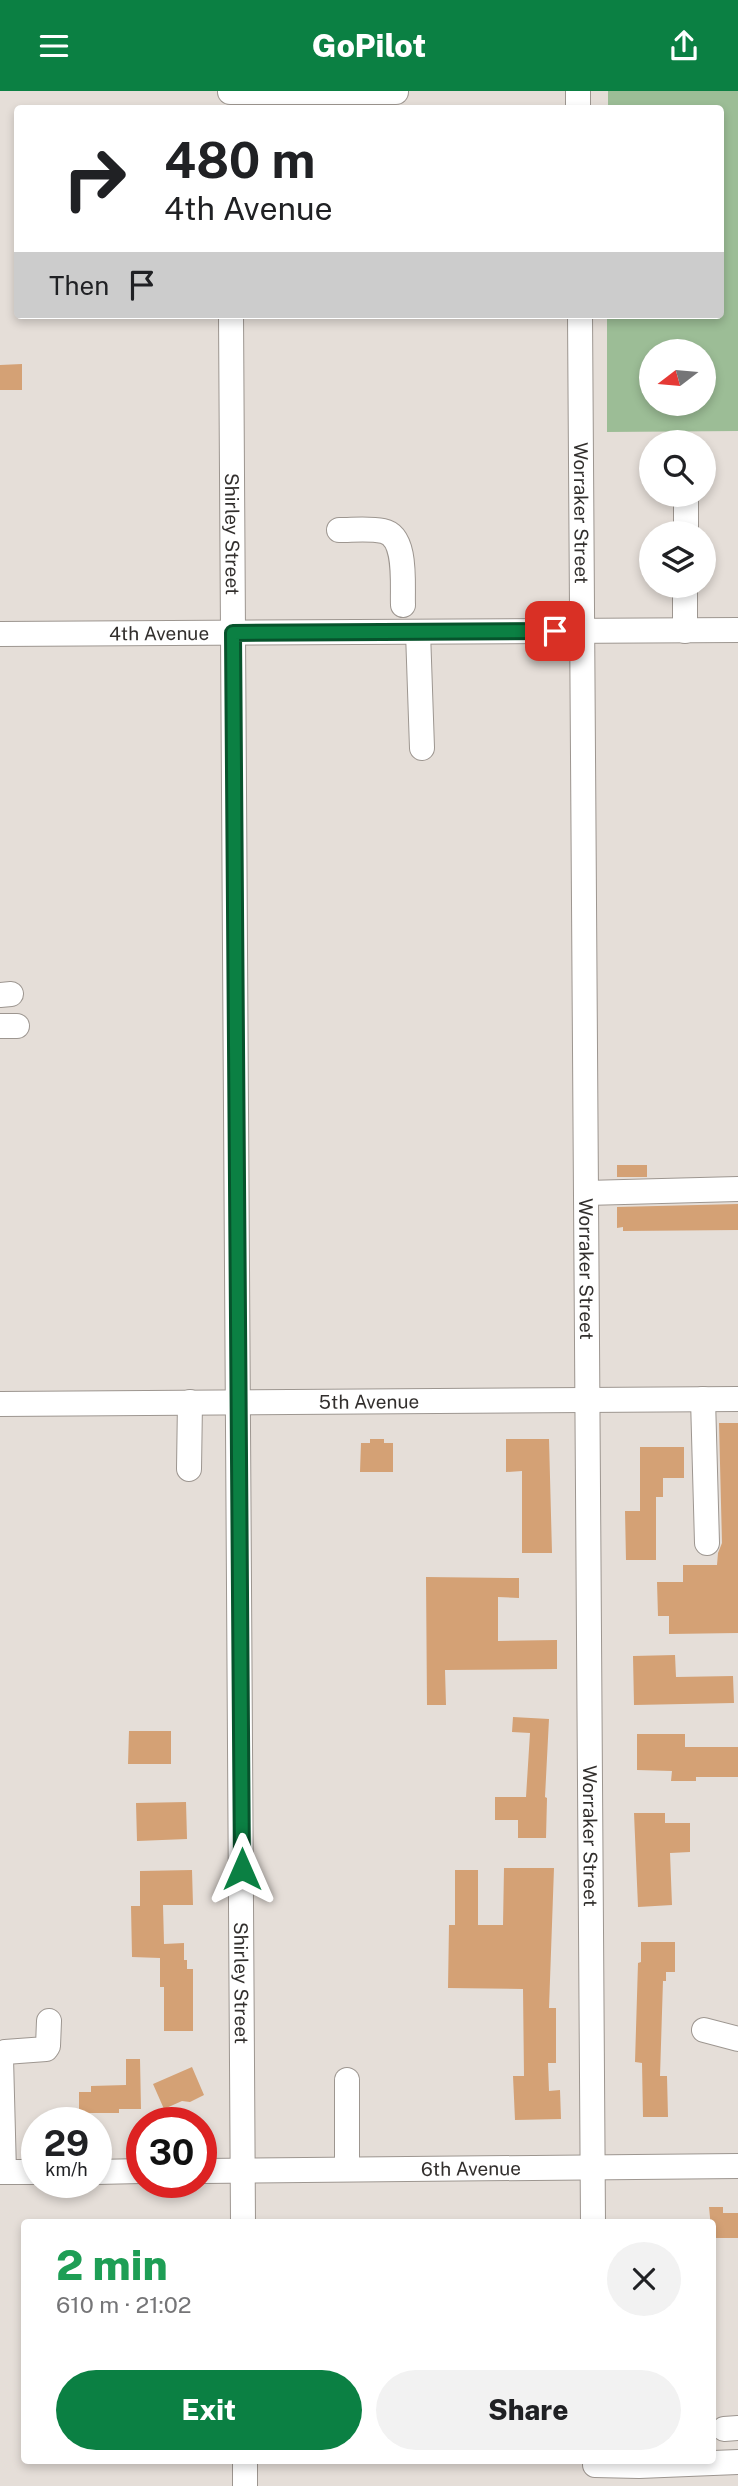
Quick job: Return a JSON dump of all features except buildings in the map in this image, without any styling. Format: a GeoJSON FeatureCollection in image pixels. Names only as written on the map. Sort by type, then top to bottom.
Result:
{"type":"FeatureCollection","features":[{"type":"Feature","properties":{"kind":"street"},"geometry":{"type":"LineString","coordinates":[[230,97],[396,92]]}},
{"type":"Feature","properties":{"kind":"street","name":"Shirley Street"},"geometry":{"type":"LineString","coordinates":[[231,319],[240,1402],[243,2219]]}},
{"type":"Feature","properties":{"kind":"street","name":"Worraker Street"},"geometry":{"type":"LineString","coordinates":[[580,319],[593,2219]]}},
{"type":"Feature","properties":{"kind":"street"},"geometry":{"type":"LineString","coordinates":[[339,530],[382,530],[398,541],[403,605]]}},
{"type":"Feature","properties":{"kind":"street"},"geometry":{"type":"LineString","coordinates":[[685,598],[685,631]]}},
{"type":"Feature","properties":{"kind":"street","name":"4th Avenue"},"geometry":{"type":"LineString","coordinates":[[0,634],[738,630]]}},
{"type":"Feature","properties":{"kind":"street"},"geometry":{"type":"LineString","coordinates":[[418,632],[422,748]]}},
{"type":"Feature","properties":{"kind":"street"},"geometry":{"type":"LineString","coordinates":[[586,1193],[738,1189]]}},
{"type":"Feature","properties":{"kind":"street"},"geometry":{"type":"LineString","coordinates":[[703,1399],[707,1543]]}},
{"type":"Feature","properties":{"kind":"street","name":"5th Avenue"},"geometry":{"type":"LineString","coordinates":[[0,1404],[738,1399]]}},
{"type":"Feature","properties":{"kind":"street"},"geometry":{"type":"LineString","coordinates":[[189,1469],[190,1402]]}},
{"type":"Feature","properties":{"kind":"street"},"geometry":{"type":"LineString","coordinates":[[21,2172],[2,2172],[1,2058],[5,2052],[46,2049],[49,2021]]}},
{"type":"Feature","properties":{"kind":"street"},"geometry":{"type":"LineString","coordinates":[[704,2030],[738,2039]]}},
{"type":"Feature","properties":{"kind":"street"},"geometry":{"type":"LineString","coordinates":[[347,2080],[347,2169]]}},
{"type":"Feature","properties":{"kind":"street","name":"6th Avenue"},"geometry":{"type":"LineString","coordinates":[[217,2171],[738,2166]]}},
{"type":"Feature","properties":{"kind":"street"},"geometry":{"type":"LineString","coordinates":[[716,2463],[738,2462]]}},
{"type":"Feature","properties":{"kind":"street"},"geometry":{"type":"LineString","coordinates":[[245,2464],[245,2486]]}},
{"type":"Feature","properties":{"kind":"street"},"geometry":{"type":"LineString","coordinates":[[595,2470],[688,2464]]}},
{"type":"Feature","properties":{"kind":"green space"},"geometry":{"type":"Polygon","coordinates":[[[608,91],[738,91],[738,431],[607,432],[607,319],[724,319],[724,105],[608,105],[608,91]]]}},
{"type":"Feature","properties":{"kind":"route"},"geometry":{"type":"LineString","coordinates":[[242,1869],[233,633],[555,631]]}}]}
